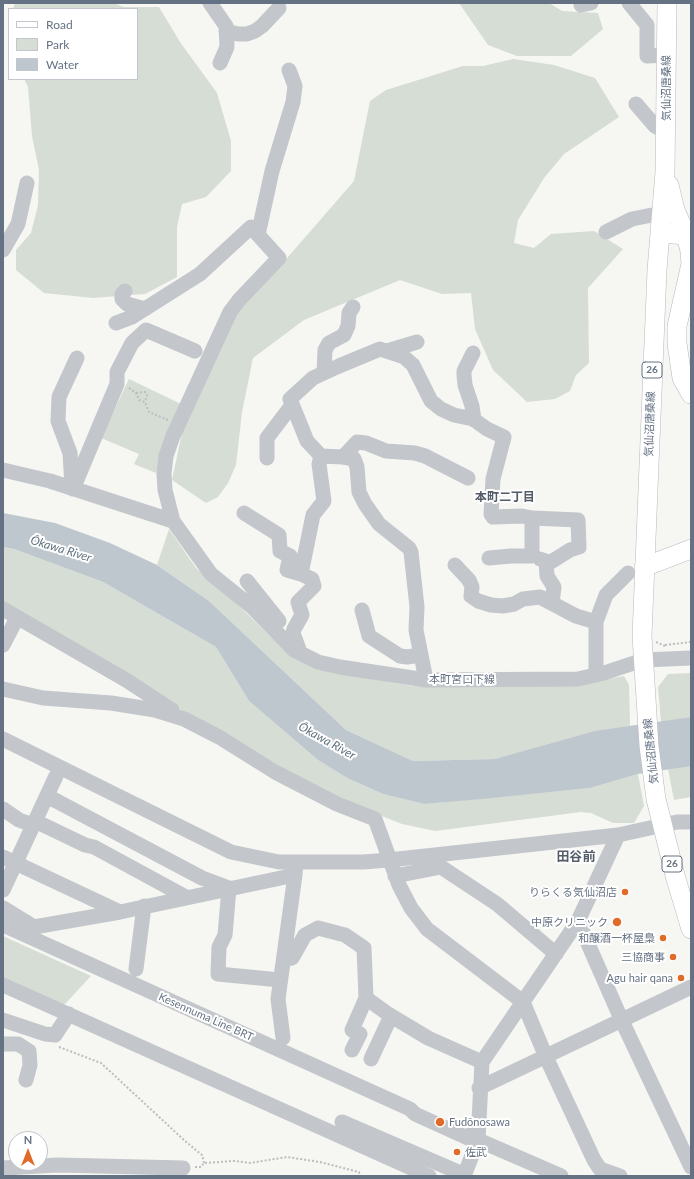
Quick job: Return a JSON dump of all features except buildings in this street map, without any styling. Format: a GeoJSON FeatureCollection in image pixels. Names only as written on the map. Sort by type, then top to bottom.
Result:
{"type":"FeatureCollection","features":[{"type":"Feature","properties":{"kind":"main road","name":"気仙沼唐桑線"},"geometry":{"type":"LineString","coordinates":[[667,3],[665,172],[636,570],[644,660],[645,696],[656,799],[691,929]]}},
{"type":"Feature","properties":{"kind":"main road","name":"気仙沼唐桑線"},"geometry":{"type":"LineString","coordinates":[[665,172],[675,210],[686,236],[691,264],[677,326],[677,343],[682,378],[691,394]]}},
{"type":"Feature","properties":{"kind":"main road"},"geometry":{"type":"LineString","coordinates":[[660,233],[686,236]]}},
{"type":"Feature","properties":{"kind":"main road"},"geometry":{"type":"LineString","coordinates":[[636,570],[691,550]]}},
{"type":"Feature","properties":{"kind":"street"},"geometry":{"type":"LineString","coordinates":[[210,3],[226,26],[227,47],[220,63]]}},
{"type":"Feature","properties":{"kind":"street"},"geometry":{"type":"LineString","coordinates":[[629,3],[647,25],[647,56],[666,55]]}},
{"type":"Feature","properties":{"kind":"street"},"geometry":{"type":"LineString","coordinates":[[226,31],[238,34],[247,34],[255,31],[262,26],[278,8]]}},
{"type":"Feature","properties":{"kind":"street"},"geometry":{"type":"LineString","coordinates":[[258,235],[272,171],[293,102],[295,86],[289,70]]}},
{"type":"Feature","properties":{"kind":"street"},"geometry":{"type":"LineString","coordinates":[[636,104],[655,126],[665,132]]}},
{"type":"Feature","properties":{"kind":"street"},"geometry":{"type":"LineString","coordinates":[[3,250],[18,224],[27,183]]}},
{"type":"Feature","properties":{"kind":"street"},"geometry":{"type":"LineString","coordinates":[[606,232],[632,219],[662,213]]}},
{"type":"Feature","properties":{"kind":"street"},"geometry":{"type":"LineString","coordinates":[[116,323],[144,309],[200,274],[251,228],[279,258],[239,300],[230,312],[178,424],[166,456],[164,474],[165,490],[173,521]]}},
{"type":"Feature","properties":{"kind":"street"},"geometry":{"type":"LineString","coordinates":[[125,291],[122,294],[122,299],[126,304],[144,309]]}},
{"type":"Feature","properties":{"kind":"street"},"geometry":{"type":"LineString","coordinates":[[324,373],[325,350],[329,343],[344,334],[348,326],[349,313],[353,307]]}},
{"type":"Feature","properties":{"kind":"street"},"geometry":{"type":"LineString","coordinates":[[73,489],[117,384],[117,372],[132,343],[146,330],[195,351]]}},
{"type":"Feature","properties":{"kind":"street"},"geometry":{"type":"LineString","coordinates":[[417,342],[384,350],[313,378],[290,400],[307,440],[321,456],[354,459],[357,467],[359,492],[379,524],[409,548],[411,552],[417,607],[416,630],[426,680]]}},
{"type":"Feature","properties":{"kind":"street"},"geometry":{"type":"LineString","coordinates":[[384,350],[404,357],[413,365],[431,401],[441,409],[454,415],[474,420],[487,429],[504,437],[493,479],[491,514],[493,517],[522,516],[532,518],[578,520],[579,547],[570,550],[546,565]]}},
{"type":"Feature","properties":{"kind":"street"},"geometry":{"type":"LineString","coordinates":[[472,352],[464,371],[464,375],[474,420]]}},
{"type":"Feature","properties":{"kind":"street"},"geometry":{"type":"LineString","coordinates":[[73,489],[70,453],[58,421],[59,397],[77,358]]}},
{"type":"Feature","properties":{"kind":"street"},"geometry":{"type":"LineString","coordinates":[[267,458],[267,438],[292,405]]}},
{"type":"Feature","properties":{"kind":"street"},"geometry":{"type":"LineString","coordinates":[[343,457],[357,442],[366,443],[386,451],[415,453],[425,456],[468,478]]}},
{"type":"Feature","properties":{"kind":"street"},"geometry":{"type":"LineString","coordinates":[[301,574],[313,514],[324,501],[319,464],[321,456]]}},
{"type":"Feature","properties":{"kind":"street"},"geometry":{"type":"LineString","coordinates":[[3,470],[73,489],[173,521]]}},
{"type":"Feature","properties":{"kind":"street"},"geometry":{"type":"LineString","coordinates":[[244,513],[279,535],[280,551],[290,556],[287,570],[312,579],[314,586],[298,602],[302,615],[294,629],[294,636],[300,653]]}},
{"type":"Feature","properties":{"kind":"street"},"geometry":{"type":"LineString","coordinates":[[532,518],[532,556]]}},
{"type":"Feature","properties":{"kind":"street","name":"本町宮口下線"},"geometry":{"type":"LineString","coordinates":[[173,521],[211,574],[252,607],[294,650],[318,662],[340,667],[426,680],[578,679],[644,660],[691,658]]}},
{"type":"Feature","properties":{"kind":"street"},"geometry":{"type":"LineString","coordinates":[[489,558],[532,556],[546,561],[547,576],[554,587],[552,603]]}},
{"type":"Feature","properties":{"kind":"street"},"geometry":{"type":"LineString","coordinates":[[455,565],[469,580],[472,587],[471,596],[478,601],[491,605],[503,606],[534,597],[540,598],[576,616],[596,622]]}},
{"type":"Feature","properties":{"kind":"street"},"geometry":{"type":"LineString","coordinates":[[596,675],[596,622],[606,595],[636,570]]}},
{"type":"Feature","properties":{"kind":"street"},"geometry":{"type":"LineString","coordinates":[[247,582],[265,605],[294,636]]}},
{"type":"Feature","properties":{"kind":"street"},"geometry":{"type":"LineString","coordinates":[[3,609],[126,680],[184,719],[282,775],[337,804],[375,819],[395,876],[411,908],[427,929],[523,1002],[594,1160],[600,1169],[620,1176]]}},
{"type":"Feature","properties":{"kind":"street"},"geometry":{"type":"LineString","coordinates":[[362,610],[369,636],[400,656],[406,657],[420,655]]}},
{"type":"Feature","properties":{"kind":"street"},"geometry":{"type":"LineString","coordinates":[[3,645],[17,618]]}},
{"type":"Feature","properties":{"kind":"street"},"geometry":{"type":"LineString","coordinates":[[3,689],[43,698],[111,703],[155,710],[184,719]]}},
{"type":"Feature","properties":{"kind":"street"},"geometry":{"type":"LineString","coordinates":[[3,739],[231,852],[279,862],[296,868]]}},
{"type":"Feature","properties":{"kind":"street"},"geometry":{"type":"LineString","coordinates":[[3,890],[10,860],[34,823],[56,776]]}},
{"type":"Feature","properties":{"kind":"street"},"geometry":{"type":"LineString","coordinates":[[47,796],[202,878],[229,888]]}},
{"type":"Feature","properties":{"kind":"street"},"geometry":{"type":"LineString","coordinates":[[3,809],[19,820],[34,823],[85,845],[94,847],[186,896]]}},
{"type":"Feature","properties":{"kind":"street"},"geometry":{"type":"LineString","coordinates":[[3,908],[34,927],[120,912],[186,896],[229,888],[296,868],[389,860],[618,835],[677,822],[691,822]]}},
{"type":"Feature","properties":{"kind":"street"},"geometry":{"type":"LineString","coordinates":[[342,1122],[464,1175],[478,1140],[479,1088],[482,1062],[578,921],[618,835]]}},
{"type":"Feature","properties":{"kind":"street"},"geometry":{"type":"LineString","coordinates":[[10,860],[120,912]]}},
{"type":"Feature","properties":{"kind":"street"},"geometry":{"type":"LineString","coordinates":[[284,1038],[278,999],[280,980],[285,959],[296,868]]}},
{"type":"Feature","properties":{"kind":"street"},"geometry":{"type":"LineString","coordinates":[[395,876],[441,868],[497,904],[556,954]]}},
{"type":"Feature","properties":{"kind":"street"},"geometry":{"type":"LineString","coordinates":[[229,888],[225,935],[219,947],[218,974],[280,980]]}},
{"type":"Feature","properties":{"kind":"street"},"geometry":{"type":"LineString","coordinates":[[136,969],[144,906]]}},
{"type":"Feature","properties":{"kind":"street"},"geometry":{"type":"LineString","coordinates":[[578,921],[622,1021],[691,1167]]}},
{"type":"Feature","properties":{"kind":"street","name":"Kesennuma Line BRT"},"geometry":{"type":"LineString","coordinates":[[3,925],[410,1109],[417,1109],[472,1134],[478,1140],[560,1176]]}},
{"type":"Feature","properties":{"kind":"street"},"geometry":{"type":"LineString","coordinates":[[285,959],[292,958],[305,935],[318,928],[345,935],[364,948],[366,998],[352,1030],[360,1034],[352,1050]]}},
{"type":"Feature","properties":{"kind":"street"},"geometry":{"type":"LineString","coordinates":[[3,985],[429,1176]]}},
{"type":"Feature","properties":{"kind":"street"},"geometry":{"type":"LineString","coordinates":[[479,1088],[691,987]]}},
{"type":"Feature","properties":{"kind":"street"},"geometry":{"type":"LineString","coordinates":[[366,998],[390,1015],[428,1038],[482,1062]]}},
{"type":"Feature","properties":{"kind":"street"},"geometry":{"type":"LineString","coordinates":[[3,1020],[45,1034],[55,1035],[69,1014]]}},
{"type":"Feature","properties":{"kind":"street"},"geometry":{"type":"LineString","coordinates":[[371,1059],[390,1015]]}},
{"type":"Feature","properties":{"kind":"street"},"geometry":{"type":"LineString","coordinates":[[3,1044],[18,1044],[29,1051],[30,1065],[26,1080]]}},
{"type":"Feature","properties":{"kind":"street"},"geometry":{"type":"LineString","coordinates":[[3,1168],[58,1165],[183,1168]]}},
{"type":"Feature","properties":{"kind":"path"},"geometry":{"type":"LineString","coordinates":[[127,387],[136,394],[139,400],[145,402]]}},
{"type":"Feature","properties":{"kind":"path"},"geometry":{"type":"LineString","coordinates":[[136,394],[145,392],[147,395],[145,402],[149,412],[178,424]]}},
{"type":"Feature","properties":{"kind":"path"},"geometry":{"type":"LineString","coordinates":[[655,639],[657,644],[662,646],[691,642]]}},
{"type":"Feature","properties":{"kind":"path"},"geometry":{"type":"LineString","coordinates":[[53,1045],[101,1063],[202,1155],[204,1163]]}},
{"type":"Feature","properties":{"kind":"path"},"geometry":{"type":"LineString","coordinates":[[183,1168],[201,1167],[204,1163],[234,1161],[250,1163],[287,1157],[320,1162],[359,1172],[360,1176]]}},
{"type":"Feature","properties":{"kind":"green space"},"geometry":{"type":"Polygon","coordinates":[[[15,3],[114,3],[123,7],[159,7],[180,42],[217,93],[231,141],[231,171],[206,197],[182,204],[177,227],[177,277],[145,294],[93,298],[44,293],[16,270],[16,250],[31,233],[38,205],[39,170],[32,136],[28,87],[24,80],[138,80],[138,8],[13,8],[15,3]]]}},
{"type":"Feature","properties":{"kind":"green space"},"geometry":{"type":"Polygon","coordinates":[[[459,3],[549,3],[562,11],[598,13],[603,29],[571,56],[517,56],[488,45],[459,3]]]}},
{"type":"Feature","properties":{"kind":"green space"},"geometry":{"type":"Polygon","coordinates":[[[513,59],[554,65],[595,78],[619,117],[564,154],[544,178],[518,220],[514,243],[534,248],[551,234],[594,231],[623,249],[588,288],[589,363],[576,375],[570,391],[555,399],[527,402],[493,370],[475,329],[471,293],[442,294],[400,280],[304,320],[253,358],[242,412],[236,465],[228,483],[218,497],[206,503],[172,480],[189,400],[245,300],[288,257],[354,181],[370,101],[386,90],[463,66],[483,66],[513,59]]]}},
{"type":"Feature","properties":{"kind":"green space"},"geometry":{"type":"Polygon","coordinates":[[[129,379],[181,404],[156,473],[134,464],[139,454],[101,438],[129,379]]]}},
{"type":"Feature","properties":{"kind":"green space"},"geometry":{"type":"Polygon","coordinates":[[[169,529],[196,568],[234,601],[283,649],[348,675],[413,686],[461,687],[580,684],[624,676],[629,685],[630,726],[495,759],[413,761],[346,730],[209,601],[157,565],[169,529]]]}},
{"type":"Feature","properties":{"kind":"green space"},"geometry":{"type":"Polygon","coordinates":[[[3,547],[14,549],[103,582],[216,647],[249,701],[318,760],[347,778],[383,794],[424,804],[590,788],[638,774],[644,806],[634,823],[613,823],[591,813],[581,812],[435,831],[402,824],[352,804],[237,745],[173,705],[3,609],[3,547]]]}},
{"type":"Feature","properties":{"kind":"green space"},"geometry":{"type":"Polygon","coordinates":[[[691,673],[691,717],[661,722],[658,687],[668,674],[691,673]]]}},
{"type":"Feature","properties":{"kind":"green space"},"geometry":{"type":"Polygon","coordinates":[[[691,766],[691,797],[674,800],[668,769],[691,766]]]}},
{"type":"Feature","properties":{"kind":"green space"},"geometry":{"type":"Polygon","coordinates":[[[3,936],[91,976],[64,1005],[3,978],[3,936]]]}},
{"type":"Feature","properties":{"kind":"water","name":"Ōkawa River"},"geometry":{"type":"Polygon","coordinates":[[[3,513],[55,523],[110,543],[157,565],[209,601],[346,730],[413,761],[495,759],[595,731],[691,717],[691,766],[638,774],[590,788],[482,799],[424,804],[383,794],[347,778],[318,760],[249,701],[216,647],[103,582],[14,549],[3,547],[3,513]]]}},
{"type":"Feature","properties":{"kind":"place","name":"りらくる気仙沼店"},"geometry":{"type":"Point","coordinates":[625,892]}},
{"type":"Feature","properties":{"kind":"place","name":"中原クリニック"},"geometry":{"type":"Point","coordinates":[617,922]}},
{"type":"Feature","properties":{"kind":"place","name":"和醸酒一杯屋梟"},"geometry":{"type":"Point","coordinates":[663,938]}},
{"type":"Feature","properties":{"kind":"place","name":"三協商事"},"geometry":{"type":"Point","coordinates":[673,957]}},
{"type":"Feature","properties":{"kind":"place","name":"Agu hair qana"},"geometry":{"type":"Point","coordinates":[681,978]}},
{"type":"Feature","properties":{"kind":"place","name":"Fudōnosawa"},"geometry":{"type":"Point","coordinates":[440,1122]}},
{"type":"Feature","properties":{"kind":"place","name":"佐武"},"geometry":{"type":"Point","coordinates":[457,1152]}},
{"type":"Feature","properties":{"kind":"district","name":"本町二丁目"},"geometry":{"type":"Point","coordinates":[505,497]}},
{"type":"Feature","properties":{"kind":"district","name":"田谷前"},"geometry":{"type":"Point","coordinates":[576,857]}}]}
